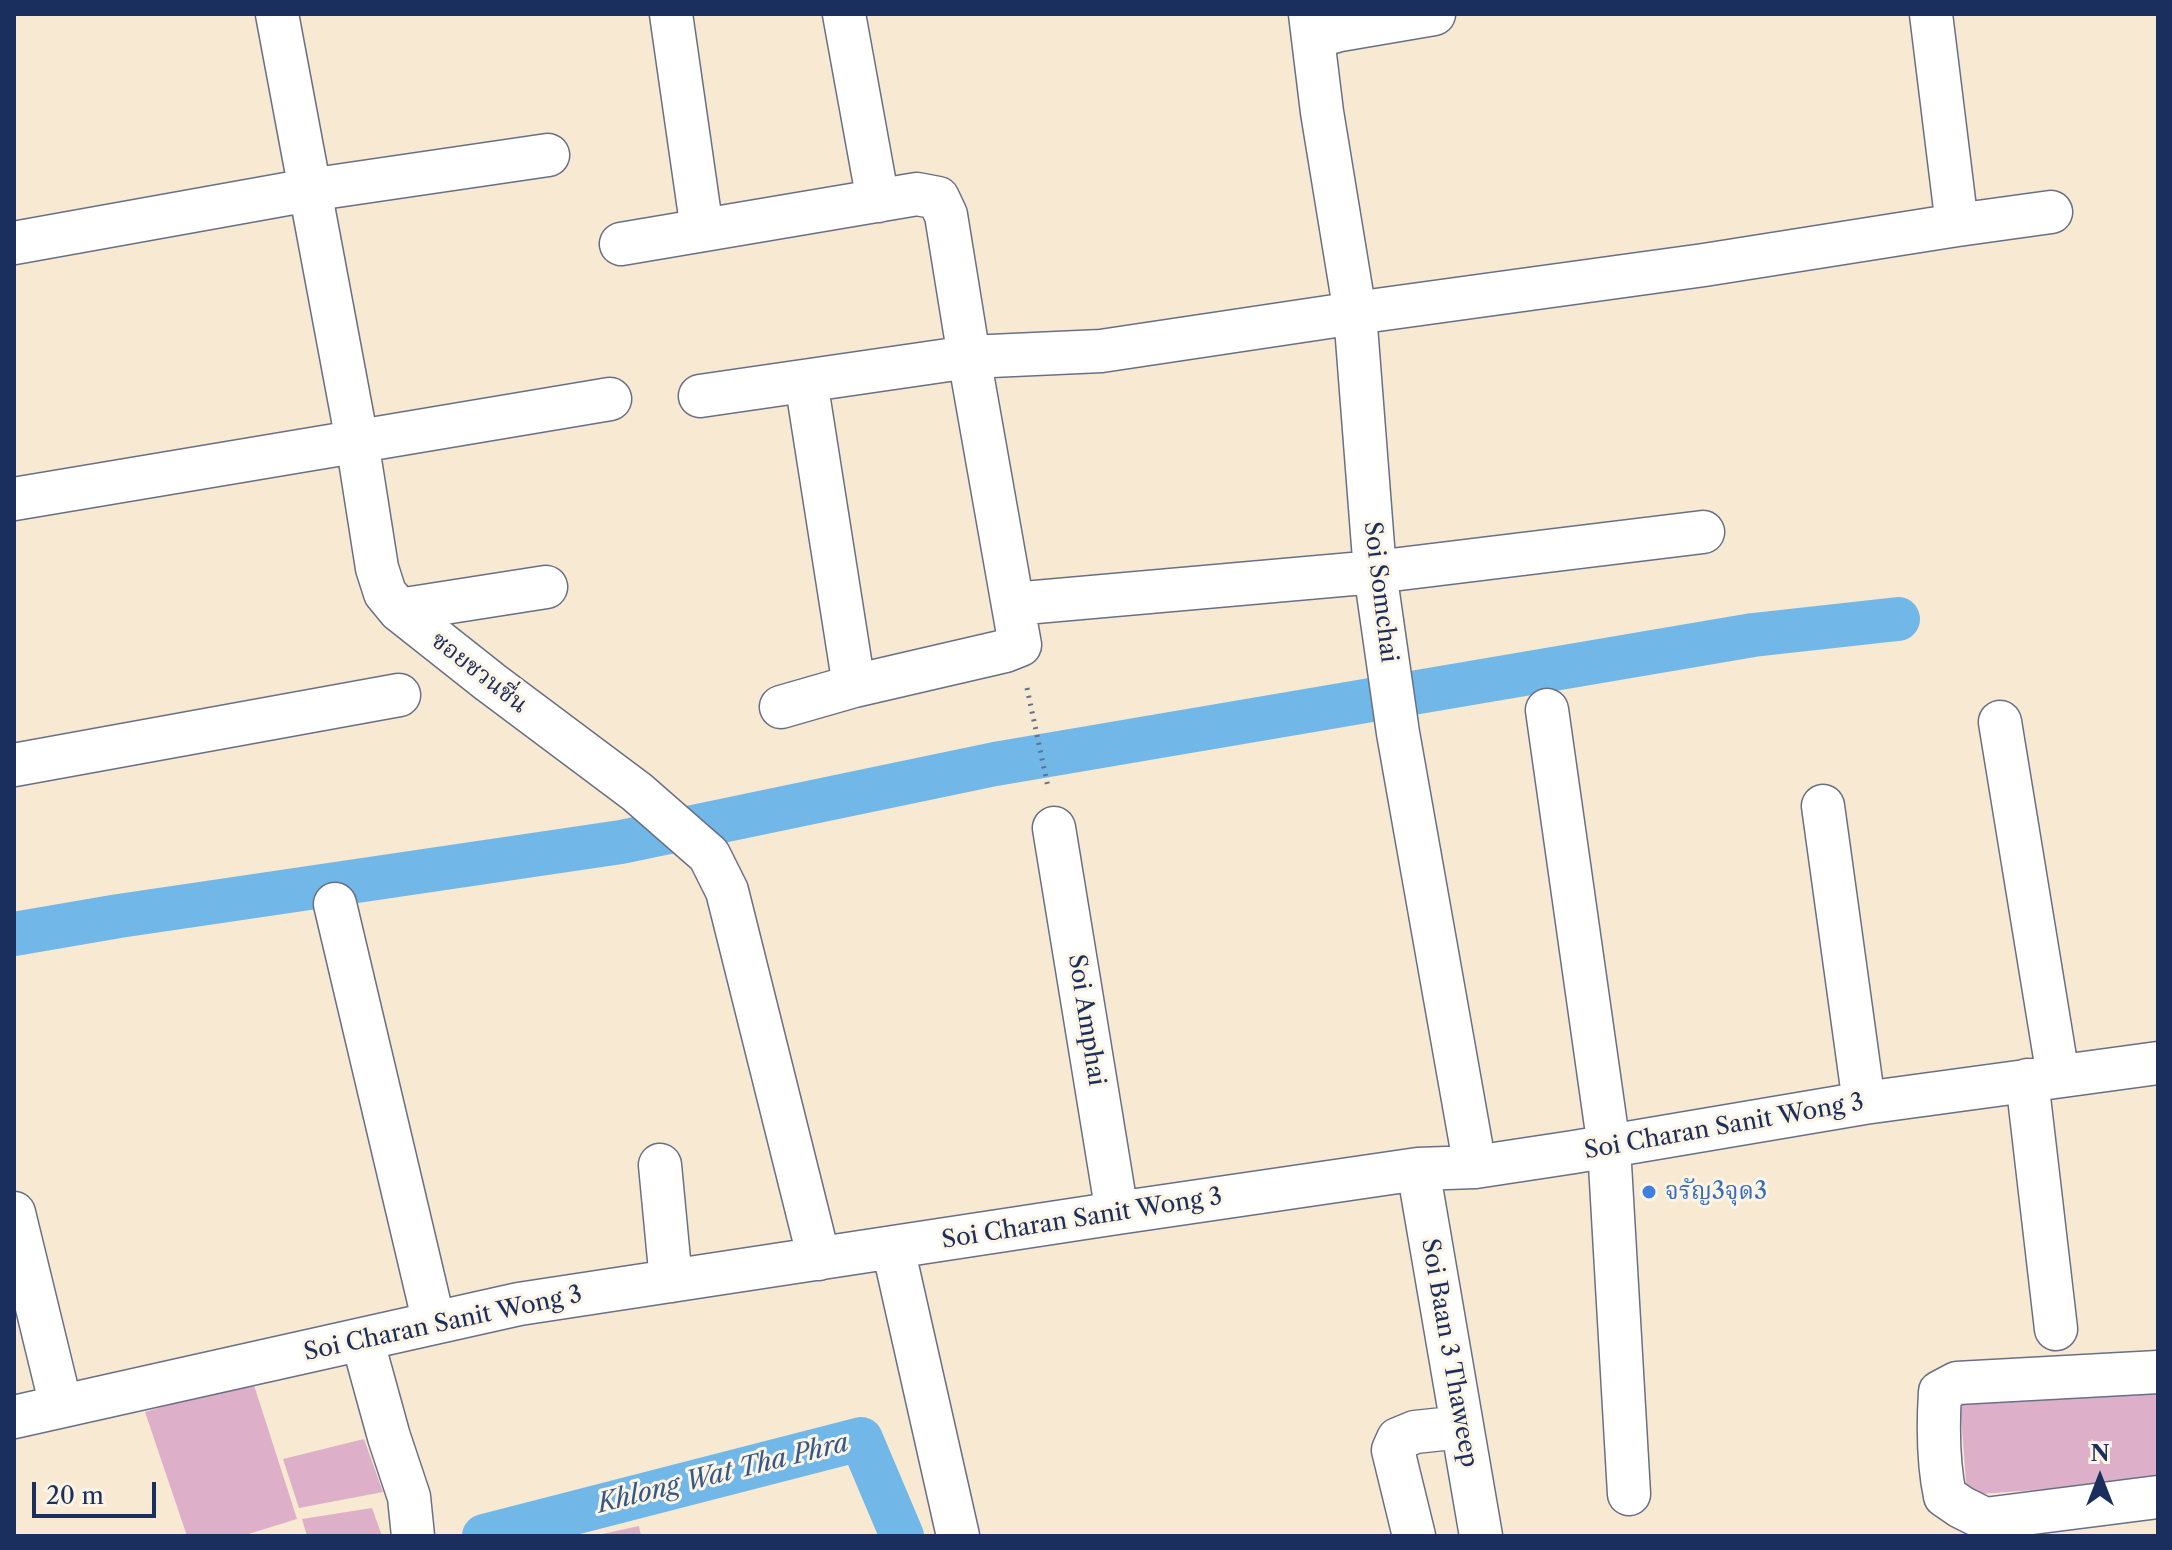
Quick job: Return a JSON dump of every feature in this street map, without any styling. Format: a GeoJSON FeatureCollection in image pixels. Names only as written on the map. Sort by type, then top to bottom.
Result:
{"type":"FeatureCollection","features":[{"type":"Feature","properties":{"kind":"street","name":"ซอยชวนชื่น"},"geometry":{"type":"LineString","coordinates":[[277,14],[357,441],[377,568],[385,593],[399,610],[637,792],[709,855],[727,891],[819,1259]]}},
{"type":"Feature","properties":{"kind":"street"},"geometry":{"type":"LineString","coordinates":[[671,14],[702,230]]}},
{"type":"Feature","properties":{"kind":"street"},"geometry":{"type":"LineString","coordinates":[[844,14],[878,201]]}},
{"type":"Feature","properties":{"kind":"street"},"geometry":{"type":"LineString","coordinates":[[1312,26],[1340,30],[1434,14]]}},
{"type":"Feature","properties":{"kind":"street"},"geometry":{"type":"LineString","coordinates":[[1931,14],[1957,225]]}},
{"type":"Feature","properties":{"kind":"street","name":"Soi Somchai"},"geometry":{"type":"LineString","coordinates":[[1312,26],[1322,112],[1355,313],[1375,572],[1398,733],[1475,1167]]}},
{"type":"Feature","properties":{"kind":"street"},"geometry":{"type":"LineString","coordinates":[[14,242],[309,190],[548,155]]}},
{"type":"Feature","properties":{"kind":"street"},"geometry":{"type":"LineString","coordinates":[[621,244],[917,194],[938,198],[946,215],[1020,645],[781,707]]}},
{"type":"Feature","properties":{"kind":"street"},"geometry":{"type":"LineString","coordinates":[[700,396],[969,357],[1101,351],[2051,212]]}},
{"type":"Feature","properties":{"kind":"street"},"geometry":{"type":"LineString","coordinates":[[806,381],[854,686]]}},
{"type":"Feature","properties":{"kind":"street"},"geometry":{"type":"LineString","coordinates":[[14,499],[610,399]]}},
{"type":"Feature","properties":{"kind":"street"},"geometry":{"type":"LineString","coordinates":[[1013,604],[1375,572],[1703,532]]}},
{"type":"Feature","properties":{"kind":"street"},"geometry":{"type":"LineString","coordinates":[[399,610],[546,587]]}},
{"type":"Feature","properties":{"kind":"street"},"geometry":{"type":"LineString","coordinates":[[14,765],[399,695]]}},
{"type":"Feature","properties":{"kind":"street"},"geometry":{"type":"LineString","coordinates":[[1547,710],[1609,1147],[1629,1494]]}},
{"type":"Feature","properties":{"kind":"street"},"geometry":{"type":"LineString","coordinates":[[2000,722],[2042,1078],[2056,1329]]}},
{"type":"Feature","properties":{"kind":"street"},"geometry":{"type":"LineString","coordinates":[[1823,806],[1864,1103]]}},
{"type":"Feature","properties":{"kind":"street","name":"Soi Amphai"},"geometry":{"type":"LineString","coordinates":[[1054,828],[1117,1213]]}},
{"type":"Feature","properties":{"kind":"street"},"geometry":{"type":"LineString","coordinates":[[335,904],[434,1323]]}},
{"type":"Feature","properties":{"kind":"street","name":"Soi Charan Sanit Wong 3"},"geometry":{"type":"LineString","coordinates":[[14,1417],[519,1304],[1418,1169],[1475,1167],[1864,1103],[2158,1063]]}},
{"type":"Feature","properties":{"kind":"street"},"geometry":{"type":"LineString","coordinates":[[660,1165],[671,1281]]}},
{"type":"Feature","properties":{"kind":"street","name":"Soi Baan 3 Thaweep"},"geometry":{"type":"LineString","coordinates":[[1418,1169],[1481,1536]]}},
{"type":"Feature","properties":{"kind":"street"},"geometry":{"type":"LineString","coordinates":[[14,1213],[61,1406]]}},
{"type":"Feature","properties":{"kind":"street"},"geometry":{"type":"LineString","coordinates":[[893,1248],[958,1536]]}},
{"type":"Feature","properties":{"kind":"street"},"geometry":{"type":"LineString","coordinates":[[362,1339],[409,1497],[413,1536]]}},
{"type":"Feature","properties":{"kind":"street"},"geometry":{"type":"LineString","coordinates":[[2144,1511],[1985,1519],[1961,1507],[1945,1496],[1942,1481],[1940,1392],[1957,1383],[2158,1372]]}},
{"type":"Feature","properties":{"kind":"street"},"geometry":{"type":"LineString","coordinates":[[1414,1536],[1393,1450],[1398,1439],[1415,1432],[1462,1427]]}},
{"type":"Feature","properties":{"kind":"path"},"geometry":{"type":"LineString","coordinates":[[1031,713],[1045,770]]}},
{"type":"Feature","properties":{"kind":"building"},"geometry":{"type":"Polygon","coordinates":[[[252,1379],[297,1519],[242,1536],[187,1536],[145,1412],[252,1379]]]}},
{"type":"Feature","properties":{"kind":"building"},"geometry":{"type":"Polygon","coordinates":[[[2158,1388],[2158,1481],[1967,1495],[1960,1402],[2158,1388]]]}},
{"type":"Feature","properties":{"kind":"building"},"geometry":{"type":"Polygon","coordinates":[[[364,1439],[383,1492],[299,1508],[283,1459],[364,1439]]]}},
{"type":"Feature","properties":{"kind":"building"},"geometry":{"type":"Polygon","coordinates":[[[372,1508],[382,1536],[307,1536],[302,1519],[372,1508]]]}},
{"type":"Feature","properties":{"kind":"building"},"geometry":{"type":"Polygon","coordinates":[[[639,1526],[641,1536],[598,1536],[598,1535],[639,1526]]]}},
{"type":"Feature","properties":{"kind":"waterway"},"geometry":{"type":"LineString","coordinates":[[14,934],[621,842],[995,764],[1753,635],[1898,619]]}},
{"type":"Feature","properties":{"kind":"waterway","name":"Khlong Wat Tha Phra"},"geometry":{"type":"LineString","coordinates":[[484,1536],[861,1439],[902,1536]]}},
{"type":"Feature","properties":{"kind":"place","name":"จรัญ3จุด3"},"geometry":{"type":"Point","coordinates":[1649,1192]}}]}
